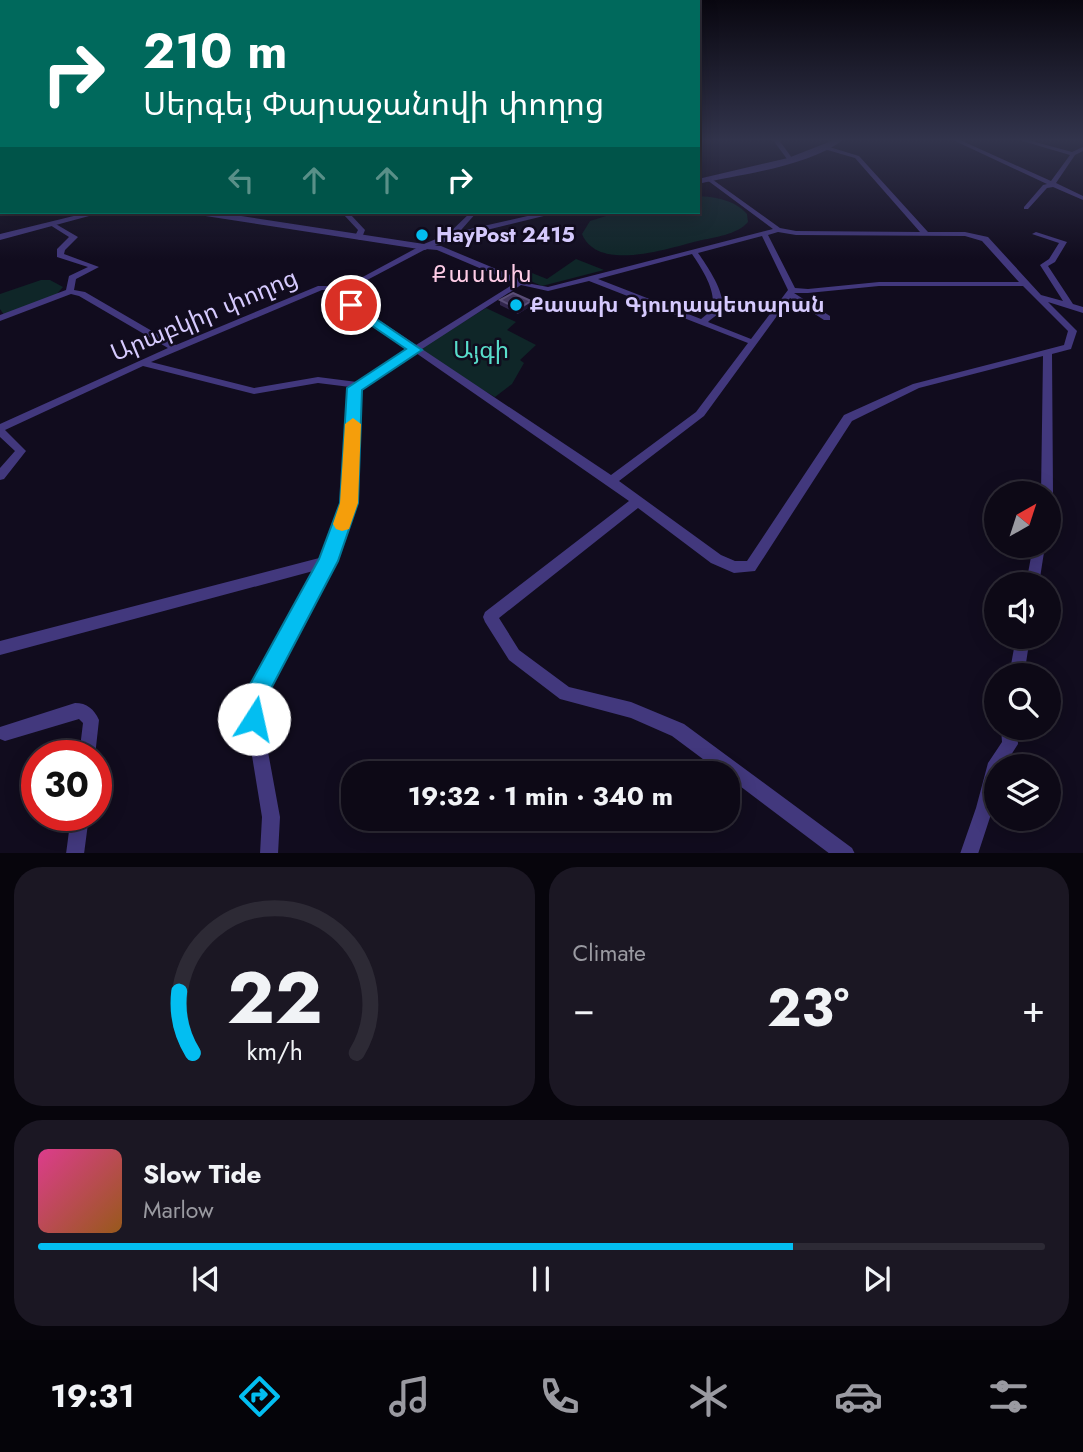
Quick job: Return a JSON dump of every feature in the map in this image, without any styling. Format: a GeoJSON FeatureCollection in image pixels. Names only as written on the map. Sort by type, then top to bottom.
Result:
{"type":"FeatureCollection","features":[{"type":"Feature","properties":{"kind":"street"},"geometry":{"type":"LineString","coordinates":[[710,180],[778,230]]}},
{"type":"Feature","properties":{"kind":"street"},"geometry":{"type":"LineString","coordinates":[[878,180],[925,233]]}},
{"type":"Feature","properties":{"kind":"street"},"geometry":{"type":"LineString","coordinates":[[1041,180],[1083,198]]}},
{"type":"Feature","properties":{"kind":"street"},"geometry":{"type":"LineString","coordinates":[[1026,208],[1045,186],[1052,185],[1056,180]]}},
{"type":"Feature","properties":{"kind":"street"},"geometry":{"type":"LineString","coordinates":[[0,237],[92,214]]}},
{"type":"Feature","properties":{"kind":"street"},"geometry":{"type":"LineString","coordinates":[[212,214],[438,248],[538,289],[548,289],[778,230],[796,233],[965,234],[985,239],[992,245],[1025,284],[1073,331],[1068,347],[916,386],[848,418],[750,566],[734,567],[716,559],[611,481],[351,305],[344,294],[347,288]]}},
{"type":"Feature","properties":{"kind":"street"},"geometry":{"type":"LineString","coordinates":[[347,214],[362,230],[358,237]]}},
{"type":"Feature","properties":{"kind":"street"},"geometry":{"type":"LineString","coordinates":[[450,236],[472,214]]}},
{"type":"Feature","properties":{"kind":"street"},"geometry":{"type":"LineString","coordinates":[[425,247],[450,236],[547,214]]}},
{"type":"Feature","properties":{"kind":"street"},"geometry":{"type":"LineString","coordinates":[[52,224],[74,237],[61,249],[60,255],[95,267],[72,278],[70,291]]}},
{"type":"Feature","properties":{"kind":"street"},"geometry":{"type":"LineString","coordinates":[[764,233],[790,292],[827,318]]}},
{"type":"Feature","properties":{"kind":"street"},"geometry":{"type":"LineString","coordinates":[[1035,234],[1063,242],[1052,260],[1044,265],[1070,306]]}},
{"type":"Feature","properties":{"kind":"street"},"geometry":{"type":"LineString","coordinates":[[702,262],[713,257],[722,244]]}},
{"type":"Feature","properties":{"kind":"street","name":"Արաբկիր փողոց"},"geometry":{"type":"LineString","coordinates":[[0,430],[175,348],[321,288],[347,288],[425,247]]}},
{"type":"Feature","properties":{"kind":"street"},"geometry":{"type":"LineString","coordinates":[[693,251],[702,262],[718,306],[702,322]]}},
{"type":"Feature","properties":{"kind":"street"},"geometry":{"type":"LineString","coordinates":[[588,278],[752,342]]}},
{"type":"Feature","properties":{"kind":"street"},"geometry":{"type":"LineString","coordinates":[[269,853],[271,817],[254,719],[254,699],[328,561],[349,503],[354,388],[521,282]]}},
{"type":"Feature","properties":{"kind":"street"},"geometry":{"type":"LineString","coordinates":[[611,481],[700,414],[790,292],[879,284],[1025,284]]}},
{"type":"Feature","properties":{"kind":"street"},"geometry":{"type":"LineString","coordinates":[[0,318],[70,291],[82,294],[175,348]]}},
{"type":"Feature","properties":{"kind":"street"},"geometry":{"type":"LineString","coordinates":[[1038,297],[1083,310]]}},
{"type":"Feature","properties":{"kind":"street"},"geometry":{"type":"LineString","coordinates":[[1047,481],[1048,354]]}},
{"type":"Feature","properties":{"kind":"street"},"geometry":{"type":"LineString","coordinates":[[142,363],[254,391],[318,380],[360,385]]}},
{"type":"Feature","properties":{"kind":"street"},"geometry":{"type":"LineString","coordinates":[[0,430],[20,451],[0,475]]}},
{"type":"Feature","properties":{"kind":"street"},"geometry":{"type":"LineString","coordinates":[[638,501],[490,617],[514,655],[565,694],[631,710],[678,730],[846,853]]}},
{"type":"Feature","properties":{"kind":"street"},"geometry":{"type":"LineString","coordinates":[[0,648],[328,561]]}},
{"type":"Feature","properties":{"kind":"street"},"geometry":{"type":"LineString","coordinates":[[5,733],[75,711],[83,711],[91,720],[89,740]]}},
{"type":"Feature","properties":{"kind":"street"},"geometry":{"type":"LineString","coordinates":[[969,853],[985,808],[996,763],[1010,744],[1010,740]]}},
{"type":"Feature","properties":{"kind":"street"},"geometry":{"type":"LineString","coordinates":[[75,853],[78,831]]}},
{"type":"Feature","properties":{"kind":"green space"},"geometry":{"type":"Polygon","coordinates":[[[700,196],[718,198],[737,205],[747,214],[748,222],[725,235],[653,252],[618,255],[603,253],[590,246],[582,234],[590,221],[613,214],[700,214],[700,196]]]}},
{"type":"Feature","properties":{"kind":"green space"},"geometry":{"type":"Polygon","coordinates":[[[576,259],[604,270],[542,286],[519,276],[527,271],[547,279],[576,259]]]}},
{"type":"Feature","properties":{"kind":"green space"},"geometry":{"type":"Polygon","coordinates":[[[41,280],[50,280],[63,287],[56,295],[4,315],[0,309],[0,294],[41,280]]]}},
{"type":"Feature","properties":{"kind":"green space","name":"Այգի"},"geometry":{"type":"Polygon","coordinates":[[[486,308],[516,322],[507,330],[536,345],[520,360],[524,363],[512,384],[495,397],[416,351],[486,308]]]}},
{"type":"Feature","properties":{"kind":"building"},"geometry":{"type":"Polygon","coordinates":[[[513,293],[531,301],[518,309],[500,300],[513,293]]]}},
{"type":"Feature","properties":{"kind":"slow traffic"},"geometry":{"type":"LineString","coordinates":[[342,524],[349,503],[353,424]]}},
{"type":"Feature","properties":{"kind":"place","name":"HayPost 2415"},"geometry":{"type":"Point","coordinates":[422,235]}},
{"type":"Feature","properties":{"kind":"place","name":"Քասախ Գյուղապետարան"},"geometry":{"type":"Point","coordinates":[516,305]}},
{"type":"Feature","properties":{"kind":"district","name":"Քասախ"},"geometry":{"type":"Point","coordinates":[483,274]}},
{"type":"Feature","properties":{"kind":"route"},"geometry":{"type":"LineString","coordinates":[[254,719],[254,699],[265,674],[328,561],[349,503],[354,388],[415,350],[351,305]]}}]}
